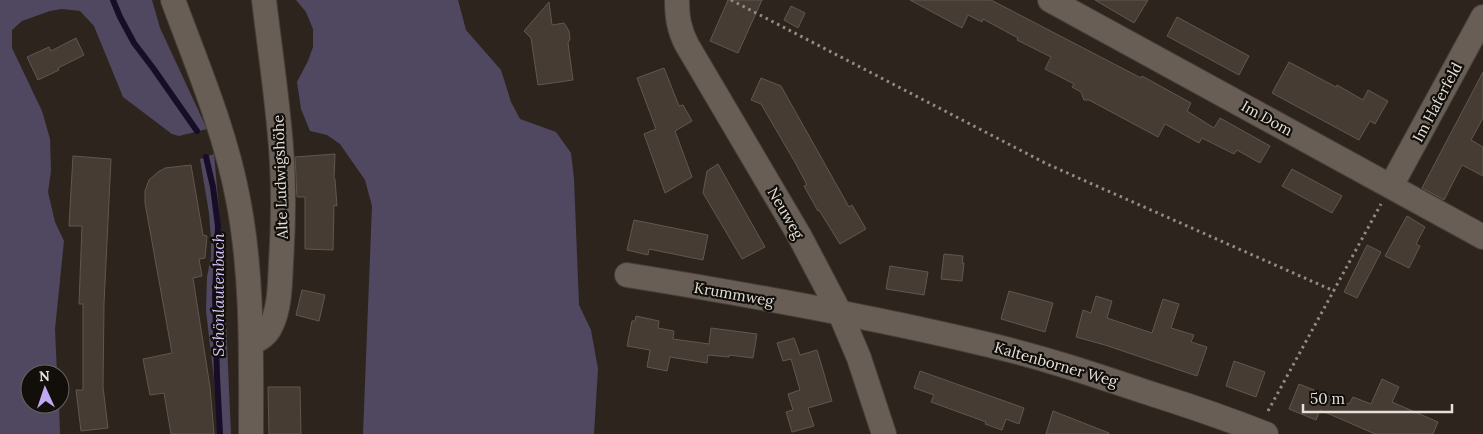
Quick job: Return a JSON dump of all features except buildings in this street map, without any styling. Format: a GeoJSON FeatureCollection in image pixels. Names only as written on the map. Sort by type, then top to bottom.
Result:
{"type":"FeatureCollection","features":[{"type":"Feature","properties":{"kind":"street"},"geometry":{"type":"LineString","coordinates":[[173,0],[223,137],[238,199],[249,284],[252,343],[251,434]]}},
{"type":"Feature","properties":{"kind":"street","name":"Alte Ludwigshöhe"},"geometry":{"type":"LineString","coordinates":[[252,343],[265,336],[276,314],[280,283],[283,226],[279,125],[264,0]]}},
{"type":"Feature","properties":{"kind":"street","name":"Neuweg"},"geometry":{"type":"LineString","coordinates":[[677,0],[677,16],[680,31],[687,45],[799,235],[840,313],[859,358],[884,434]]}},
{"type":"Feature","properties":{"kind":"street","name":"Im Dom"},"geometry":{"type":"LineString","coordinates":[[1050,0],[1483,237]]}},
{"type":"Feature","properties":{"kind":"street","name":"Im Haferfeld"},"geometry":{"type":"LineString","coordinates":[[1392,186],[1483,17]]}},
{"type":"Feature","properties":{"kind":"street","name":"Krummweg"},"geometry":{"type":"LineString","coordinates":[[627,275],[840,313]]}},
{"type":"Feature","properties":{"kind":"street","name":"Kaltenborner Weg"},"geometry":{"type":"LineString","coordinates":[[840,313],[982,343],[1045,360],[1107,378],[1262,432]]}},
{"type":"Feature","properties":{"kind":"path"},"geometry":{"type":"LineString","coordinates":[[731,0],[1047,164],[1334,291]]}},
{"type":"Feature","properties":{"kind":"path"},"geometry":{"type":"LineString","coordinates":[[1262,432],[1334,291],[1392,186]]}},
{"type":"Feature","properties":{"kind":"shaded area"},"geometry":{"type":"Polygon","coordinates":[[[0,0],[152,0],[160,28],[207,129],[179,136],[172,134],[123,97],[94,26],[80,11],[62,9],[50,11],[22,21],[12,30],[12,48],[42,111],[50,139],[51,171],[48,192],[55,222],[64,241],[55,329],[57,364],[20,364],[20,414],[59,414],[60,434],[0,434],[0,0]]]}},
{"type":"Feature","properties":{"kind":"shaded area"},"geometry":{"type":"Polygon","coordinates":[[[296,0],[458,0],[466,30],[501,70],[511,102],[520,119],[556,132],[571,153],[574,179],[579,305],[591,330],[598,369],[594,434],[363,434],[372,206],[365,180],[340,144],[327,135],[310,131],[301,109],[297,82],[313,47],[313,29],[306,12],[296,0]]]}},
{"type":"Feature","properties":{"kind":"shaded area"},"geometry":{"type":"Polygon","coordinates":[[[214,154],[223,255],[231,434],[218,434],[206,311],[211,240],[209,213],[200,159],[214,154]]]}},
{"type":"Feature","properties":{"kind":"waterway","name":"Schönlautenbach"},"geometry":{"type":"LineString","coordinates":[[113,0],[134,43],[197,131]]}},
{"type":"Feature","properties":{"kind":"waterway","name":"Schönlautenbach"},"geometry":{"type":"LineString","coordinates":[[206,157],[213,187],[218,226],[215,296],[220,434]]}}]}
